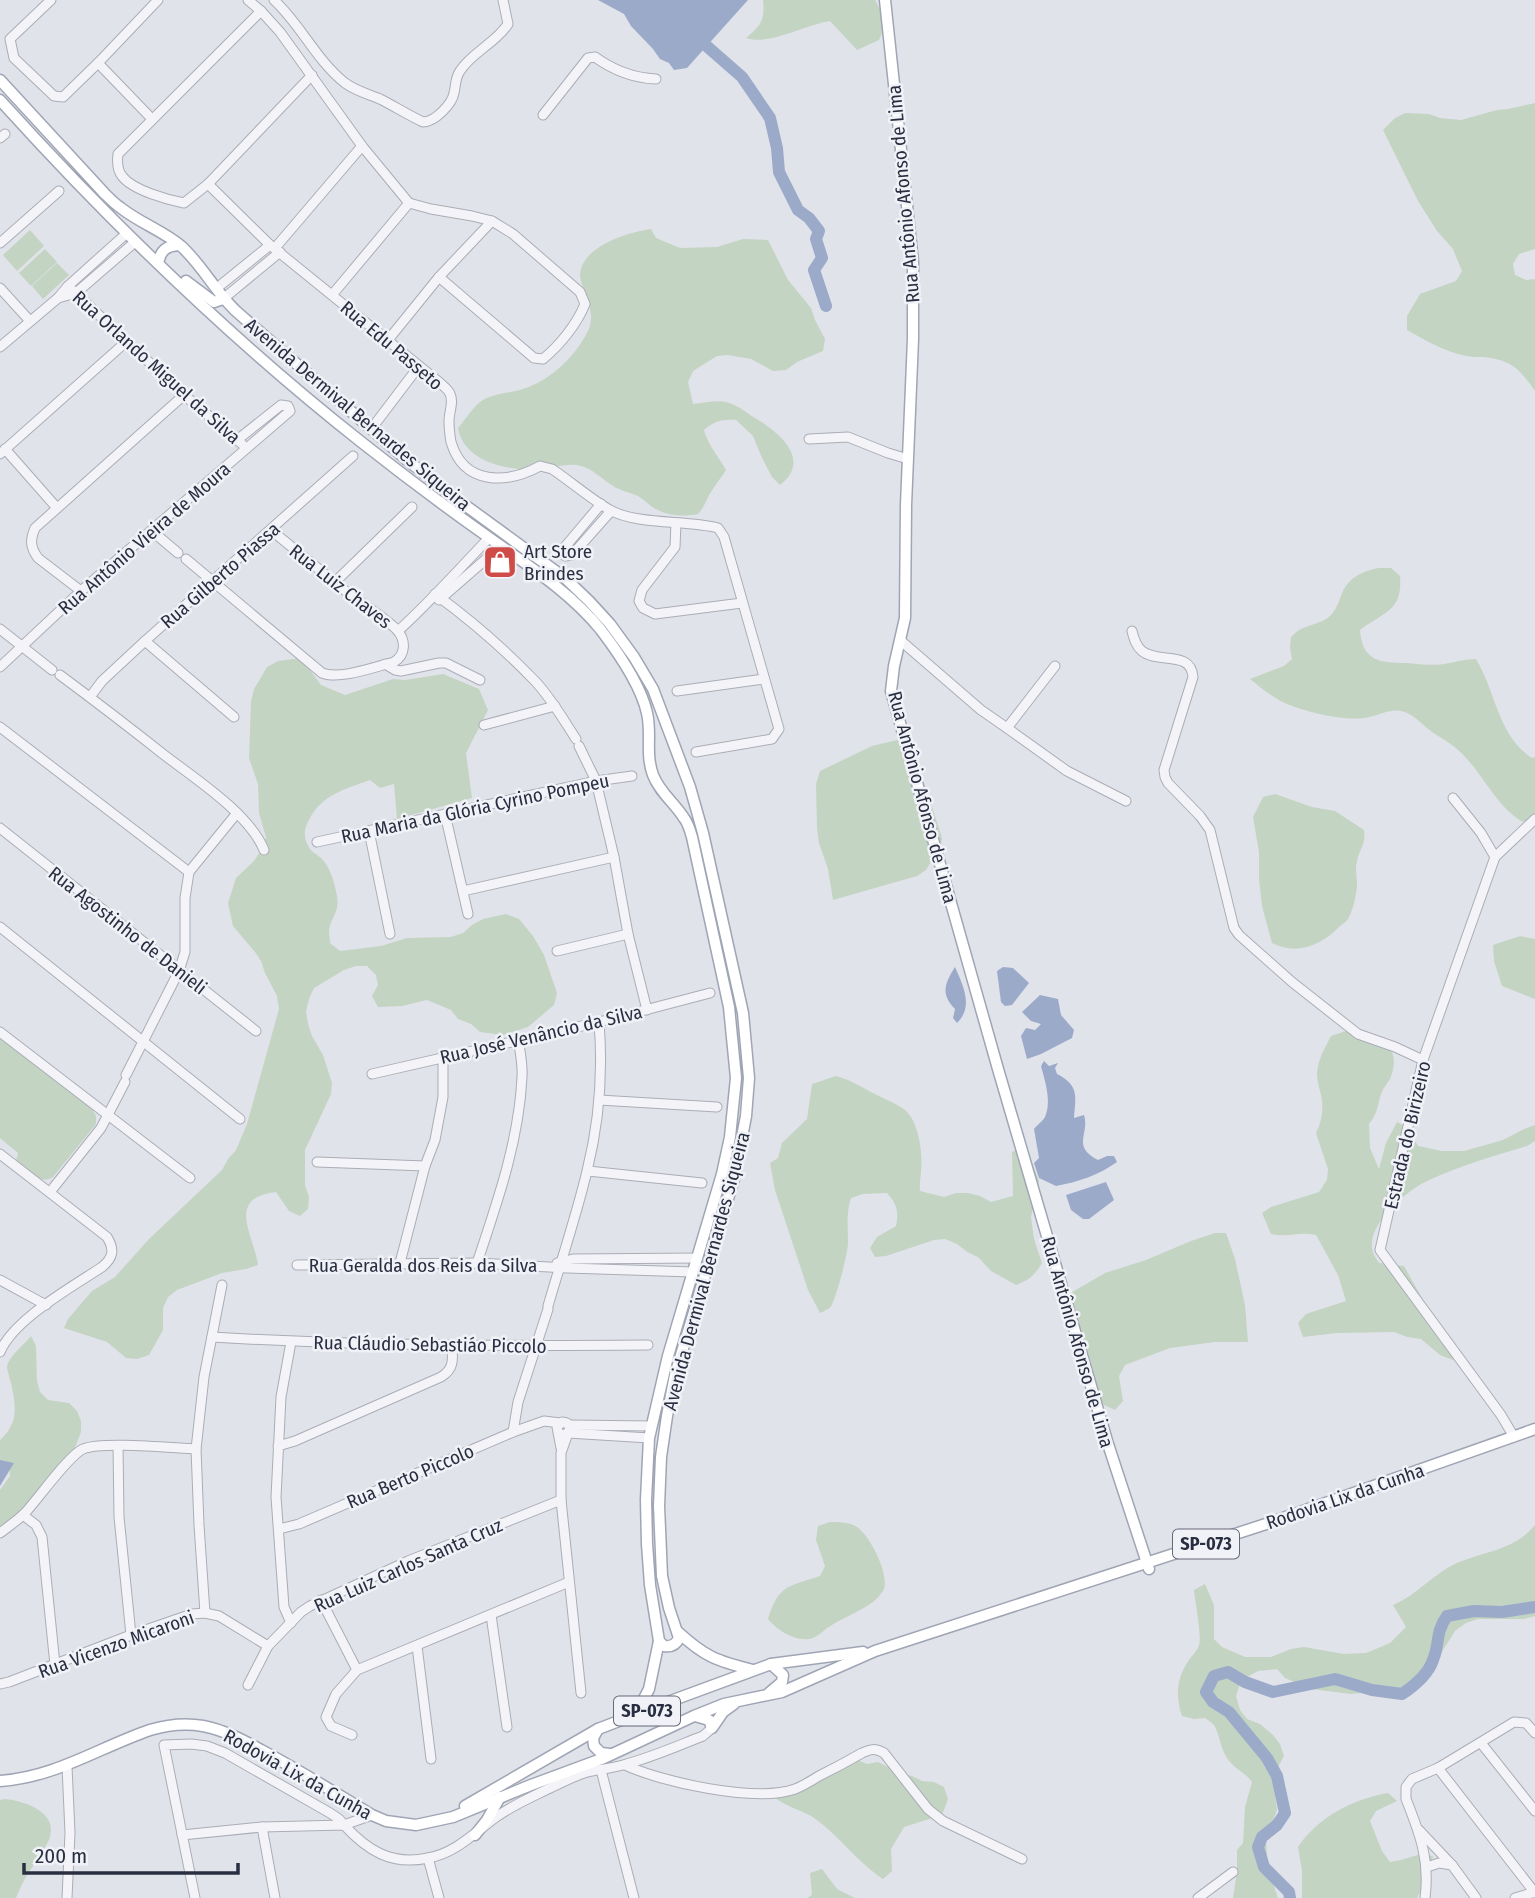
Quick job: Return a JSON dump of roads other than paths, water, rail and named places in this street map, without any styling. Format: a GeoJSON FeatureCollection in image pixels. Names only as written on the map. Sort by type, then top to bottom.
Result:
{"type":"FeatureCollection","features":[{"type":"Feature","properties":{"kind":"main road","name":"Rua Antônio Afonso de Lima"},"geometry":{"type":"LineString","coordinates":[[885,0],[913,262],[905,618],[891,691],[1104,1431],[1148,1566]]}},
{"type":"Feature","properties":{"kind":"main road","name":"Avenida Dermival Bernardes Siqueira"},"geometry":{"type":"LineString","coordinates":[[0,80],[105,194],[122,209],[179,245],[198,263],[223,299],[407,460],[555,571],[589,601],[610,624],[653,689],[675,744],[704,833],[743,1013],[749,1078],[746,1116],[734,1179],[675,1375],[661,1457],[659,1506],[662,1576],[678,1632]]}},
{"type":"Feature","properties":{"kind":"main road","name":"Avenida Dermival Bernardes Siqueira"},"geometry":{"type":"LineString","coordinates":[[0,100],[131,237],[180,280],[219,321],[360,441],[556,587],[601,630],[638,688],[647,712],[648,748],[654,778],[665,796],[685,818],[692,837],[729,1007],[736,1078],[730,1137],[722,1174],[668,1356],[650,1432],[646,1500],[647,1544],[650,1586],[659,1641]]}},
{"type":"Feature","properties":{"kind":"main road"},"geometry":{"type":"LineString","coordinates":[[158,263],[166,247],[179,245]]}},
{"type":"Feature","properties":{"kind":"main road"},"geometry":{"type":"LineString","coordinates":[[180,280],[194,276],[198,263]]}},
{"type":"Feature","properties":{"kind":"main road"},"geometry":{"type":"LineString","coordinates":[[180,280],[214,302],[223,299]]}},
{"type":"Feature","properties":{"kind":"main road"},"geometry":{"type":"LineString","coordinates":[[648,748],[663,739],[675,744]]}},
{"type":"Feature","properties":{"kind":"main road"},"geometry":{"type":"LineString","coordinates":[[665,796],[682,795],[690,787]]}},
{"type":"Feature","properties":{"kind":"main road","name":"Rodovia Lix da Cunha"},"geometry":{"type":"LineString","coordinates":[[0,1781],[30,1778],[67,1766],[150,1730],[175,1725],[200,1725],[239,1738],[386,1821],[416,1825],[438,1821],[604,1758],[724,1704],[782,1692],[875,1651],[1128,1569],[1133,1572],[1163,1563],[1169,1556],[1269,1524],[1535,1429]]}},
{"type":"Feature","properties":{"kind":"main road"},"geometry":{"type":"LineString","coordinates":[[1128,1569],[1141,1544],[1154,1553],[1169,1556]]}},
{"type":"Feature","properties":{"kind":"main road"},"geometry":{"type":"LineString","coordinates":[[659,1641],[664,1646],[673,1645],[679,1638],[678,1632]]}},
{"type":"Feature","properties":{"kind":"main road"},"geometry":{"type":"LineString","coordinates":[[678,1632],[698,1650],[720,1662],[753,1670]]}},
{"type":"Feature","properties":{"kind":"main road"},"geometry":{"type":"LineString","coordinates":[[635,1716],[649,1689],[659,1641]]}},
{"type":"Feature","properties":{"kind":"main road","name":"Rodovia Lix da Cunha"},"geometry":{"type":"LineString","coordinates":[[438,1821],[598,1728],[771,1664],[875,1651]]}},
{"type":"Feature","properties":{"kind":"main road"},"geometry":{"type":"LineString","coordinates":[[764,1697],[782,1682],[783,1675],[771,1664]]}},
{"type":"Feature","properties":{"kind":"main road"},"geometry":{"type":"LineString","coordinates":[[712,1728],[723,1712],[736,1702]]}},
{"type":"Feature","properties":{"kind":"main road"},"geometry":{"type":"LineString","coordinates":[[694,1716],[709,1720],[712,1728]]}},
{"type":"Feature","properties":{"kind":"main road"},"geometry":{"type":"LineString","coordinates":[[598,1728],[593,1738],[594,1746],[601,1754],[610,1754]]}},
{"type":"Feature","properties":{"kind":"main road"},"geometry":{"type":"LineString","coordinates":[[475,1835],[500,1797]]}},
{"type":"Feature","properties":{"kind":"street"},"geometry":{"type":"LineString","coordinates":[[51,0],[10,39],[14,58],[54,96],[63,97],[158,0]]}},
{"type":"Feature","properties":{"kind":"street"},"geometry":{"type":"LineString","coordinates":[[248,0],[280,32],[362,146],[409,202],[492,221],[513,234],[580,292],[584,304],[580,315],[552,352],[544,359],[534,358],[439,277]]}},
{"type":"Feature","properties":{"kind":"street"},"geometry":{"type":"LineString","coordinates":[[274,0],[285,10],[315,51],[345,82],[360,92],[428,122],[435,119],[454,96],[459,72],[508,24],[503,0]]}},
{"type":"Feature","properties":{"kind":"street"},"geometry":{"type":"LineString","coordinates":[[261,11],[118,154],[117,164],[122,177],[149,194],[184,203],[208,184],[312,75]]}},
{"type":"Feature","properties":{"kind":"street"},"geometry":{"type":"LineString","coordinates":[[543,115],[588,58],[595,57],[617,71],[656,79]]}},
{"type":"Feature","properties":{"kind":"street"},"geometry":{"type":"LineString","coordinates":[[98,63],[152,119]]}},
{"type":"Feature","properties":{"kind":"street"},"geometry":{"type":"LineString","coordinates":[[223,299],[275,249],[362,146]]}},
{"type":"Feature","properties":{"kind":"street","name":"Rua Edu Passeto"},"geometry":{"type":"LineString","coordinates":[[208,184],[275,249],[451,394],[449,419],[452,443],[463,464],[472,471],[493,479],[525,474],[540,466],[552,469],[601,503]]}},
{"type":"Feature","properties":{"kind":"street"},"geometry":{"type":"LineString","coordinates":[[0,243],[59,191]]}},
{"type":"Feature","properties":{"kind":"street"},"geometry":{"type":"LineString","coordinates":[[332,295],[409,202]]}},
{"type":"Feature","properties":{"kind":"street"},"geometry":{"type":"LineString","coordinates":[[388,341],[439,277],[492,221]]}},
{"type":"Feature","properties":{"kind":"street"},"geometry":{"type":"LineString","coordinates":[[0,347],[58,298],[68,286],[131,237]]}},
{"type":"Feature","properties":{"kind":"street"},"geometry":{"type":"LineString","coordinates":[[58,298],[76,293],[131,237]]}},
{"type":"Feature","properties":{"kind":"street"},"geometry":{"type":"LineString","coordinates":[[217,288],[275,249]]}},
{"type":"Feature","properties":{"kind":"street","name":"Rua Orlando Miguel da Silva"},"geometry":{"type":"LineString","coordinates":[[68,286],[184,395],[246,447]]}},
{"type":"Feature","properties":{"kind":"street"},"geometry":{"type":"LineString","coordinates":[[0,288],[30,321]]}},
{"type":"Feature","properties":{"kind":"street"},"geometry":{"type":"LineString","coordinates":[[57,509],[3,451],[127,341]]}},
{"type":"Feature","properties":{"kind":"street"},"geometry":{"type":"LineString","coordinates":[[372,428],[419,366]]}},
{"type":"Feature","properties":{"kind":"street"},"geometry":{"type":"LineString","coordinates":[[81,591],[38,558],[31,544],[35,528],[184,395]]}},
{"type":"Feature","properties":{"kind":"street","name":"Rua Antônio Vieira de Moura"},"geometry":{"type":"LineString","coordinates":[[0,667],[81,591],[290,411],[289,406],[281,405],[237,440]]}},
{"type":"Feature","properties":{"kind":"street"},"geometry":{"type":"LineString","coordinates":[[809,439],[848,437],[908,459]]}},
{"type":"Feature","properties":{"kind":"street","name":"Rua Gilberto Piassa"},"geometry":{"type":"LineString","coordinates":[[90,697],[102,681],[145,641],[353,456]]}},
{"type":"Feature","properties":{"kind":"street"},"geometry":{"type":"LineString","coordinates":[[611,511],[572,555],[565,556],[564,548],[601,503],[611,511],[629,516],[718,528],[724,537],[779,729],[772,739],[696,752]]}},
{"type":"Feature","properties":{"kind":"street"},"geometry":{"type":"LineString","coordinates":[[335,582],[412,507]]}},
{"type":"Feature","properties":{"kind":"street"},"geometry":{"type":"LineString","coordinates":[[676,523],[675,547],[642,590],[639,601],[643,608],[655,614],[742,603]]}},
{"type":"Feature","properties":{"kind":"street","name":"Rua Luiz Chaves"},"geometry":{"type":"LineString","coordinates":[[271,530],[398,631],[404,647],[403,653],[399,659],[385,664]]}},
{"type":"Feature","properties":{"kind":"street"},"geometry":{"type":"LineString","coordinates":[[152,531],[328,676],[385,664],[401,671],[446,663],[480,680]]}},
{"type":"Feature","properties":{"kind":"street"},"geometry":{"type":"LineString","coordinates":[[438,596],[489,538]]}},
{"type":"Feature","properties":{"kind":"street"},"geometry":{"type":"LineString","coordinates":[[398,631],[501,546]]}},
{"type":"Feature","properties":{"kind":"street"},"geometry":{"type":"LineString","coordinates":[[438,596],[536,681],[577,742],[596,781],[647,1010]]}},
{"type":"Feature","properties":{"kind":"street"},"geometry":{"type":"LineString","coordinates":[[0,629],[200,782],[237,813],[258,836],[264,850]]}},
{"type":"Feature","properties":{"kind":"street"},"geometry":{"type":"LineString","coordinates":[[1132,631],[1141,650],[1148,654],[1184,661],[1192,670],[1193,677],[1164,770],[1165,777],[1210,831],[1234,928],[1292,982],[1358,1034],[1423,1060]]}},
{"type":"Feature","properties":{"kind":"street"},"geometry":{"type":"LineString","coordinates":[[900,640],[1007,729],[1067,771],[1126,801]]}},
{"type":"Feature","properties":{"kind":"street"},"geometry":{"type":"LineString","coordinates":[[145,641],[234,717]]}},
{"type":"Feature","properties":{"kind":"street"},"geometry":{"type":"LineString","coordinates":[[1007,729],[1055,666]]}},
{"type":"Feature","properties":{"kind":"street"},"geometry":{"type":"LineString","coordinates":[[677,691],[764,679]]}},
{"type":"Feature","properties":{"kind":"street"},"geometry":{"type":"LineString","coordinates":[[484,725],[555,706]]}},
{"type":"Feature","properties":{"kind":"street"},"geometry":{"type":"LineString","coordinates":[[0,727],[189,872]]}},
{"type":"Feature","properties":{"kind":"street","name":"Rua Maria da Glória Cyrino Pompeu"},"geometry":{"type":"LineString","coordinates":[[317,842],[596,781],[632,776]]}},
{"type":"Feature","properties":{"kind":"street"},"geometry":{"type":"LineString","coordinates":[[1453,798],[1481,833],[1495,858]]}},
{"type":"Feature","properties":{"kind":"street"},"geometry":{"type":"LineString","coordinates":[[50,1192],[109,1116],[143,1040],[179,971],[185,952],[185,898],[189,872],[237,813]]}},
{"type":"Feature","properties":{"kind":"street"},"geometry":{"type":"LineString","coordinates":[[445,814],[468,914]]}},
{"type":"Feature","properties":{"kind":"street","name":"Estrada do Birizeiro"},"geometry":{"type":"LineString","coordinates":[[1514,1437],[1502,1415],[1380,1250],[1423,1060],[1495,858],[1535,818]]}},
{"type":"Feature","properties":{"kind":"street","name":"Rua Agostinho de Danieli"},"geometry":{"type":"LineString","coordinates":[[0,828],[256,1031]]}},
{"type":"Feature","properties":{"kind":"street"},"geometry":{"type":"LineString","coordinates":[[369,831],[390,934]]}},
{"type":"Feature","properties":{"kind":"street"},"geometry":{"type":"LineString","coordinates":[[463,891],[614,857]]}},
{"type":"Feature","properties":{"kind":"street"},"geometry":{"type":"LineString","coordinates":[[0,927],[240,1119]]}},
{"type":"Feature","properties":{"kind":"street"},"geometry":{"type":"LineString","coordinates":[[556,951],[628,934]]}},
{"type":"Feature","properties":{"kind":"street","name":"Rua José Venâncio da Silva"},"geometry":{"type":"LineString","coordinates":[[372,1074],[599,1022],[710,993]]}},
{"type":"Feature","properties":{"kind":"street"},"geometry":{"type":"LineString","coordinates":[[513,1432],[518,1402],[548,1307],[556,1265],[588,1171],[599,1100],[599,1022]]}},
{"type":"Feature","properties":{"kind":"street"},"geometry":{"type":"LineString","coordinates":[[0,1032],[190,1178]]}},
{"type":"Feature","properties":{"kind":"street"},"geometry":{"type":"LineString","coordinates":[[477,1263],[512,1151],[519,1115],[522,1074],[519,1039]]}},
{"type":"Feature","properties":{"kind":"street"},"geometry":{"type":"LineString","coordinates":[[400,1263],[425,1166],[435,1140],[443,1097],[443,1057]]}},
{"type":"Feature","properties":{"kind":"street"},"geometry":{"type":"LineString","coordinates":[[599,1100],[717,1107]]}},
{"type":"Feature","properties":{"kind":"street"},"geometry":{"type":"LineString","coordinates":[[0,1154],[107,1237],[113,1253],[102,1267],[20,1325],[0,1352]]}},
{"type":"Feature","properties":{"kind":"street"},"geometry":{"type":"LineString","coordinates":[[317,1162],[425,1166]]}},
{"type":"Feature","properties":{"kind":"street"},"geometry":{"type":"LineString","coordinates":[[588,1171],[702,1183]]}},
{"type":"Feature","properties":{"kind":"street"},"geometry":{"type":"LineString","coordinates":[[556,1265],[573,1259],[697,1258]]}},
{"type":"Feature","properties":{"kind":"street","name":"Rua Geralda dos Reis da Silva"},"geometry":{"type":"LineString","coordinates":[[297,1265],[556,1265]]}},
{"type":"Feature","properties":{"kind":"street"},"geometry":{"type":"LineString","coordinates":[[556,1265],[693,1272]]}},
{"type":"Feature","properties":{"kind":"street"},"geometry":{"type":"LineString","coordinates":[[0,1280],[46,1305]]}},
{"type":"Feature","properties":{"kind":"street"},"geometry":{"type":"LineString","coordinates":[[205,1613],[196,1449],[205,1377],[222,1285]]}},
{"type":"Feature","properties":{"kind":"street","name":"Rua Cláudio Sebastiáo Piccolo"},"geometry":{"type":"LineString","coordinates":[[212,1337],[452,1346],[648,1345]]}},
{"type":"Feature","properties":{"kind":"street"},"geometry":{"type":"LineString","coordinates":[[291,1342],[281,1397],[276,1497],[284,1607],[291,1623]]}},
{"type":"Feature","properties":{"kind":"street"},"geometry":{"type":"LineString","coordinates":[[278,1446],[442,1377],[452,1368],[452,1346]]}},
{"type":"Feature","properties":{"kind":"street"},"geometry":{"type":"LineString","coordinates":[[518,1402],[524,1414],[537,1424],[563,1429],[650,1432]]}},
{"type":"Feature","properties":{"kind":"street","name":"Rua Berto Piccolo"},"geometry":{"type":"LineString","coordinates":[[279,1529],[299,1524],[537,1424]]}},
{"type":"Feature","properties":{"kind":"street"},"geometry":{"type":"LineString","coordinates":[[563,1429],[561,1500],[581,1693]]}},
{"type":"Feature","properties":{"kind":"street"},"geometry":{"type":"LineString","coordinates":[[279,1432],[301,1437]]}},
{"type":"Feature","properties":{"kind":"street"},"geometry":{"type":"LineString","coordinates":[[0,1533],[23,1515],[78,1452],[92,1447],[118,1446],[196,1449]]}},
{"type":"Feature","properties":{"kind":"street"},"geometry":{"type":"LineString","coordinates":[[118,1446],[119,1517],[131,1635]]}},
{"type":"Feature","properties":{"kind":"street","name":"Rua Luiz Carlos Santa Cruz"},"geometry":{"type":"LineString","coordinates":[[247,1685],[268,1646],[301,1612],[428,1552],[561,1500]]}},
{"type":"Feature","properties":{"kind":"street"},"geometry":{"type":"LineString","coordinates":[[23,1515],[36,1525],[42,1537],[55,1665]]}},
{"type":"Feature","properties":{"kind":"street"},"geometry":{"type":"LineString","coordinates":[[352,1735],[331,1726],[326,1717],[336,1694],[356,1670],[569,1582]]}},
{"type":"Feature","properties":{"kind":"street"},"geometry":{"type":"LineString","coordinates":[[283,1595],[301,1612]]}},
{"type":"Feature","properties":{"kind":"street"},"geometry":{"type":"LineString","coordinates":[[321,1601],[356,1670]]}},
{"type":"Feature","properties":{"kind":"street","name":"Rua Vicenzo Micaroni"},"geometry":{"type":"LineString","coordinates":[[0,1684],[192,1614],[219,1616],[268,1646]]}},
{"type":"Feature","properties":{"kind":"street"},"geometry":{"type":"LineString","coordinates":[[491,1615],[507,1727]]}},
{"type":"Feature","properties":{"kind":"street"},"geometry":{"type":"LineString","coordinates":[[417,1646],[431,1759]]}},
{"type":"Feature","properties":{"kind":"street"},"geometry":{"type":"LineString","coordinates":[[1425,1898],[1425,1852],[1405,1792],[1406,1787],[1412,1779],[1438,1768],[1518,1721],[1526,1723],[1535,1732]]}},
{"type":"Feature","properties":{"kind":"street"},"geometry":{"type":"LineString","coordinates":[[195,1898],[164,1745],[207,1746],[225,1753],[330,1813],[366,1847],[390,1858],[405,1859],[428,1858],[454,1848],[495,1818],[589,1771],[625,1765],[703,1736],[712,1728]]}},
{"type":"Feature","properties":{"kind":"street"},"geometry":{"type":"LineString","coordinates":[[1481,1743],[1535,1811]]}},
{"type":"Feature","properties":{"kind":"street"},"geometry":{"type":"LineString","coordinates":[[625,1765],[670,1780],[712,1789],[777,1793],[796,1789],[862,1753],[877,1749],[884,1753],[928,1809],[943,1821],[1022,1859]]}},
{"type":"Feature","properties":{"kind":"street"},"geometry":{"type":"LineString","coordinates":[[67,1766],[70,1833],[67,1898]]}},
{"type":"Feature","properties":{"kind":"street"},"geometry":{"type":"LineString","coordinates":[[1438,1768],[1535,1892],[1515,1898]]}},
{"type":"Feature","properties":{"kind":"street"},"geometry":{"type":"LineString","coordinates":[[601,1770],[634,1898]]}},
{"type":"Feature","properties":{"kind":"street"},"geometry":{"type":"LineString","coordinates":[[182,1835],[262,1827],[344,1825],[372,1815]]}},
{"type":"Feature","properties":{"kind":"street"},"geometry":{"type":"LineString","coordinates":[[262,1827],[275,1898]]}},
{"type":"Feature","properties":{"kind":"street"},"geometry":{"type":"LineString","coordinates":[[1417,1828],[1452,1865],[1476,1898]]}},
{"type":"Feature","properties":{"kind":"street"},"geometry":{"type":"LineString","coordinates":[[428,1858],[439,1898]]}},
{"type":"Feature","properties":{"kind":"street"},"geometry":{"type":"LineString","coordinates":[[1427,1867],[1439,1863],[1452,1865]]}},
{"type":"Feature","properties":{"kind":"street"},"geometry":{"type":"LineString","coordinates":[[1198,1898],[1233,1872]]}},
{"type":"Feature","properties":{"kind":"water"},"geometry":{"type":"Polygon","coordinates":[[[598,0],[748,0],[687,68],[674,70],[669,63],[660,59],[624,14],[598,0]]]}},
{"type":"Feature","properties":{"kind":"water"},"geometry":{"type":"Polygon","coordinates":[[[955,967],[964,988],[966,1003],[957,1023],[953,1018],[955,1009],[946,993],[947,983],[955,967]]]}},
{"type":"Feature","properties":{"kind":"water"},"geometry":{"type":"Polygon","coordinates":[[[1003,967],[1013,968],[1029,983],[1012,1005],[1005,1006],[1001,1002],[997,971],[1003,967]]]}},
{"type":"Feature","properties":{"kind":"water"},"geometry":{"type":"Polygon","coordinates":[[[1040,995],[1058,999],[1061,1015],[1074,1030],[1072,1038],[1027,1059],[1021,1036],[1026,1028],[1035,1030],[1041,1024],[1031,1021],[1022,1012],[1040,995]]]}},
{"type":"Feature","properties":{"kind":"water"},"geometry":{"type":"Polygon","coordinates":[[[1044,1061],[1049,1066],[1058,1063],[1055,1068],[1057,1074],[1073,1087],[1074,1118],[1084,1115],[1085,1150],[1098,1160],[1114,1156],[1117,1162],[1088,1177],[1056,1186],[1039,1178],[1034,1163],[1039,1158],[1034,1129],[1045,1117],[1048,1105],[1041,1066],[1044,1061]]]}},
{"type":"Feature","properties":{"kind":"water"},"geometry":{"type":"Polygon","coordinates":[[[1106,1182],[1114,1200],[1089,1219],[1083,1219],[1071,1210],[1066,1195],[1106,1182]]]}},
{"type":"Feature","properties":{"kind":"water"},"geometry":{"type":"Polygon","coordinates":[[[0,1460],[14,1463],[0,1486],[0,1460]]]}},
{"type":"Feature","properties":{"kind":"waterway"},"geometry":{"type":"LineString","coordinates":[[694,35],[742,77],[770,118],[779,172],[798,210],[809,218],[819,231],[816,239],[822,258],[814,270],[826,306]]}},
{"type":"Feature","properties":{"kind":"waterway"},"geometry":{"type":"LineString","coordinates":[[1290,1898],[1289,1892],[1264,1867],[1258,1847],[1262,1837],[1277,1825],[1285,1813],[1277,1776],[1267,1758],[1229,1712],[1213,1702],[1206,1692],[1214,1676],[1228,1672],[1245,1682],[1273,1692],[1335,1679],[1372,1690],[1402,1694],[1428,1671],[1447,1616],[1474,1611],[1502,1612],[1535,1607]]}},
{"type":"Feature","properties":{"kind":"place","name":"Art Store Brindes"},"geometry":{"type":"Point","coordinates":[500,562]}}]}
